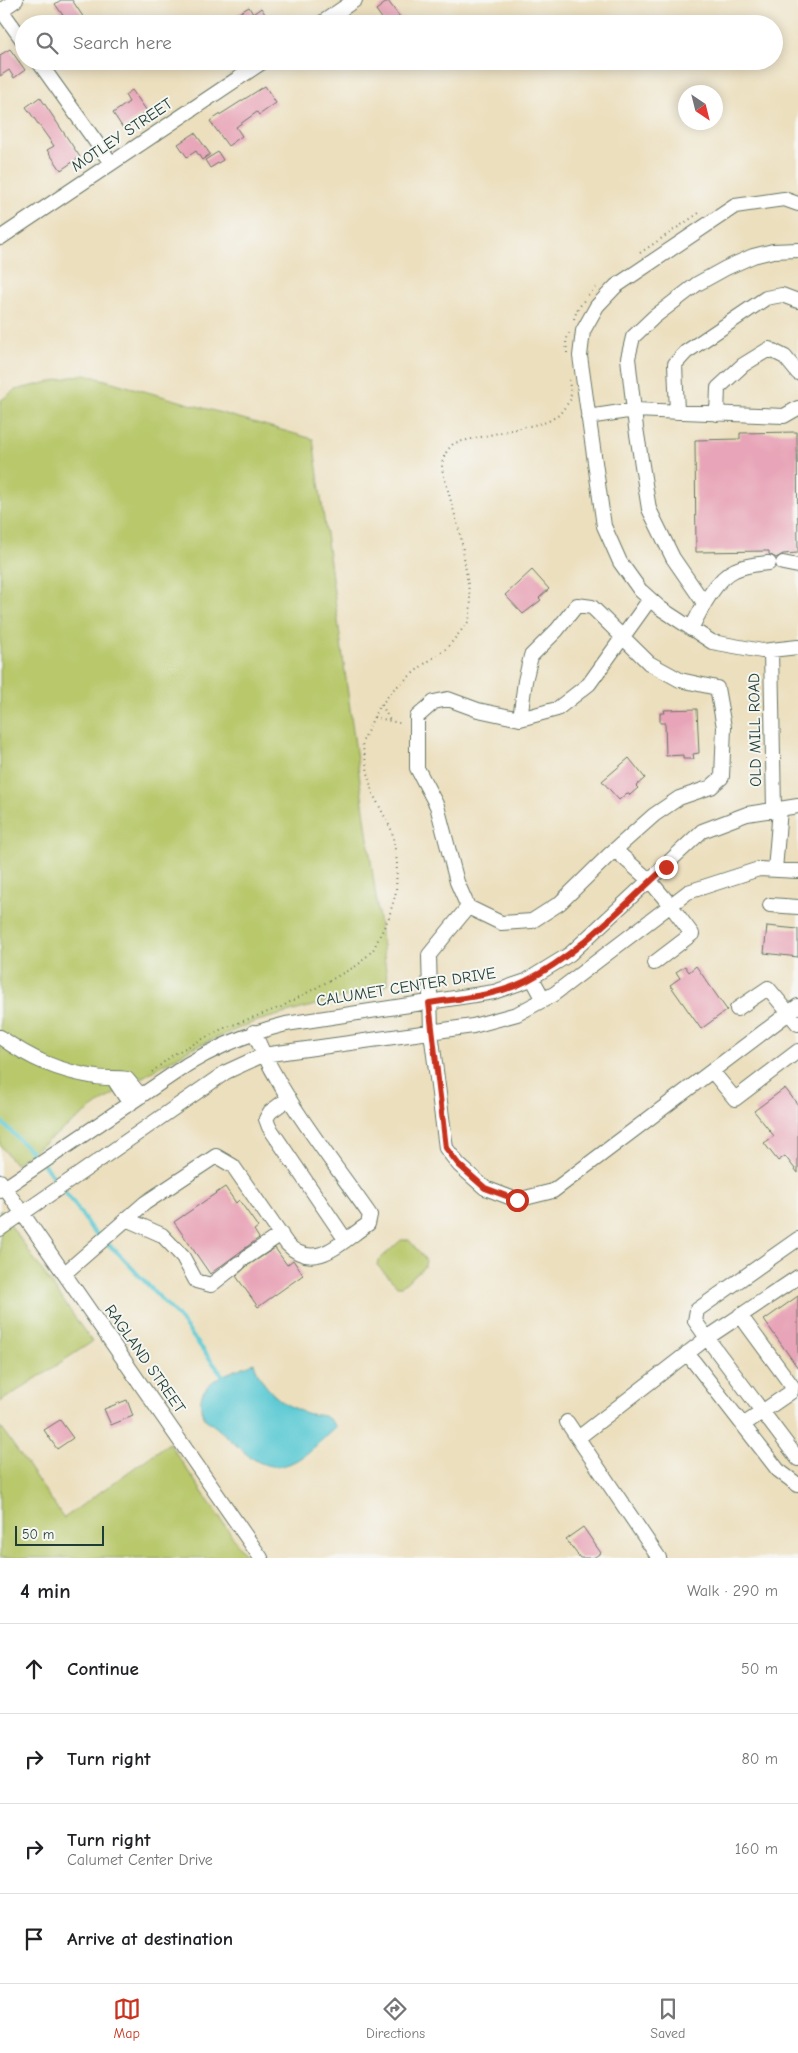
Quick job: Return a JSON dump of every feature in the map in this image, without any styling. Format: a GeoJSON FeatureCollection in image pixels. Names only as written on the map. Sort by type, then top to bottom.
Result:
{"type":"FeatureCollection","features":[{"type":"Feature","properties":{"kind":"street"},"geometry":{"type":"LineString","coordinates":[[15,30],[0,11],[16,0]]}},
{"type":"Feature","properties":{"kind":"street"},"geometry":{"type":"LineString","coordinates":[[333,15],[355,0]]}},
{"type":"Feature","properties":{"kind":"street"},"geometry":{"type":"LineString","coordinates":[[44,70],[111,163]]}},
{"type":"Feature","properties":{"kind":"street","name":"MOTLEY STREET"},"geometry":{"type":"LineString","coordinates":[[0,238],[250,70]]}},
{"type":"Feature","properties":{"kind":"street"},"geometry":{"type":"LineString","coordinates":[[798,204],[784,199],[735,206],[616,286],[598,306],[583,331],[580,356],[604,526],[620,562],[640,590],[660,608],[712,642],[762,651],[798,647]]}},
{"type":"Feature","properties":{"kind":"street"},"geometry":{"type":"LineString","coordinates":[[704,603],[673,558],[649,509],[628,358],[634,337],[654,317],[697,284],[752,256],[773,251],[798,250]]}},
{"type":"Feature","properties":{"kind":"street"},"geometry":{"type":"LineString","coordinates":[[676,412],[675,364],[686,352],[766,298],[782,295],[798,302]]}},
{"type":"Feature","properties":{"kind":"street"},"geometry":{"type":"LineString","coordinates":[[717,414],[718,388],[743,365],[769,349],[785,357],[798,373]]}},
{"type":"Feature","properties":{"kind":"street"},"geometry":{"type":"LineString","coordinates":[[588,417],[634,410],[784,416],[798,408]]}},
{"type":"Feature","properties":{"kind":"street"},"geometry":{"type":"LineString","coordinates":[[691,629],[710,593],[733,570],[753,565],[776,563],[798,566]]}},
{"type":"Feature","properties":{"kind":"street"},"geometry":{"type":"LineString","coordinates":[[520,720],[531,656],[557,630],[576,605],[592,607],[623,636],[649,663],[680,680],[717,688],[724,727],[722,777],[711,787],[679,798],[654,815],[560,903],[532,922],[501,923],[468,906],[452,866],[437,806],[417,768],[418,717],[434,702],[448,699],[478,710],[520,720],[557,709],[589,684],[623,636],[650,599]]}},
{"type":"Feature","properties":{"kind":"street","name":"OLD MILL ROAD"},"geometry":{"type":"LineString","coordinates":[[771,650],[777,809],[775,870]]}},
{"type":"Feature","properties":{"kind":"street","name":"CALUMET CENTER DRIVE"},"geometry":{"type":"LineString","coordinates":[[2,1186],[215,1048],[254,1032],[286,1024],[494,992],[532,978],[570,954],[702,831],[747,814],[798,806]]}},
{"type":"Feature","properties":{"kind":"street"},"geometry":{"type":"LineString","coordinates":[[615,850],[650,881],[692,934],[654,963]]}},
{"type":"Feature","properties":{"kind":"street"},"geometry":{"type":"LineString","coordinates":[[0,1228],[226,1072],[263,1055],[473,1026],[517,1014],[544,1000],[577,977],[688,892],[758,869],[798,871]]}},
{"type":"Feature","properties":{"kind":"street"},"geometry":{"type":"LineString","coordinates":[[770,905],[798,907]]}},
{"type":"Feature","properties":{"kind":"street"},"geometry":{"type":"LineString","coordinates":[[468,906],[429,955],[429,1003],[446,1148],[459,1165],[485,1188],[517,1200],[553,1191],[712,1071],[795,1014],[768,988],[737,1009]]}},
{"type":"Feature","properties":{"kind":"street"},"geometry":{"type":"LineString","coordinates":[[532,978],[544,1000]]}},
{"type":"Feature","properties":{"kind":"street"},"geometry":{"type":"LineString","coordinates":[[65,1273],[145,1203],[216,1156],[233,1166],[295,1253],[309,1258],[326,1254],[368,1224],[370,1214],[289,1098],[263,1055],[254,1032]]}},
{"type":"Feature","properties":{"kind":"street"},"geometry":{"type":"LineString","coordinates":[[0,1036],[18,1050],[42,1063],[73,1073],[127,1079],[135,1100]]}},
{"type":"Feature","properties":{"kind":"street"},"geometry":{"type":"LineString","coordinates":[[712,1071],[734,1099],[798,1051]]}},
{"type":"Feature","properties":{"kind":"street"},"geometry":{"type":"LineString","coordinates":[[289,1098],[270,1112],[266,1119],[269,1127],[345,1239]]}},
{"type":"Feature","properties":{"kind":"street","name":"RAGLAND STREET"},"geometry":{"type":"LineString","coordinates":[[2,1186],[65,1273],[261,1558]]}},
{"type":"Feature","properties":{"kind":"street"},"geometry":{"type":"LineString","coordinates":[[126,1219],[162,1235],[183,1257],[196,1281],[211,1285],[281,1234]]}},
{"type":"Feature","properties":{"kind":"street"},"geometry":{"type":"LineString","coordinates":[[798,1239],[697,1310],[695,1320],[798,1459]]}},
{"type":"Feature","properties":{"kind":"street"},"geometry":{"type":"LineString","coordinates":[[578,1438],[707,1338],[798,1277]]}},
{"type":"Feature","properties":{"kind":"street"},"geometry":{"type":"LineString","coordinates":[[740,1315],[792,1386],[791,1392],[743,1425]]}},
{"type":"Feature","properties":{"kind":"street"},"geometry":{"type":"LineString","coordinates":[[687,1353],[778,1470],[798,1486]]}},
{"type":"Feature","properties":{"kind":"street"},"geometry":{"type":"LineString","coordinates":[[567,1422],[658,1558]]}},
{"type":"Feature","properties":{"kind":"path"},"geometry":{"type":"LineString","coordinates":[[638,255],[705,210]]}},
{"type":"Feature","properties":{"kind":"path"},"geometry":{"type":"LineString","coordinates":[[567,360],[566,341],[577,310],[600,283]]}},
{"type":"Feature","properties":{"kind":"path"},"geometry":{"type":"LineString","coordinates":[[151,1073],[174,1054],[222,1029],[281,1007],[349,970],[358,965],[373,950],[389,917],[394,900],[396,892],[396,862],[392,831],[372,792],[362,743],[374,716],[382,704],[401,683],[423,664],[448,648],[469,622],[471,605],[461,537],[442,469],[442,461],[447,450],[454,443],[547,422],[559,415],[571,399],[568,370]]}},
{"type":"Feature","properties":{"kind":"path"},"geometry":{"type":"LineString","coordinates":[[382,704],[390,721]]}},
{"type":"Feature","properties":{"kind":"path"},"geometry":{"type":"LineString","coordinates":[[374,716],[417,726]]}},
{"type":"Feature","properties":{"kind":"green space"},"geometry":{"type":"Polygon","coordinates":[[[84,374],[313,439],[388,985],[254,1022],[190,1049],[104,1100],[15,1164],[0,1145],[0,401],[15,390],[84,374]]]}},
{"type":"Feature","properties":{"kind":"green space"},"geometry":{"type":"Polygon","coordinates":[[[0,1210],[92,1342],[0,1402],[0,1210]]]}},
{"type":"Feature","properties":{"kind":"green space"},"geometry":{"type":"Polygon","coordinates":[[[401,1240],[409,1240],[426,1260],[425,1266],[402,1286],[397,1286],[377,1265],[378,1261],[401,1240]]]}},
{"type":"Feature","properties":{"kind":"green space"},"geometry":{"type":"Polygon","coordinates":[[[0,1426],[64,1518],[169,1443],[247,1558],[0,1558],[0,1426]]]}},
{"type":"Feature","properties":{"kind":"water"},"geometry":{"type":"Polygon","coordinates":[[[254,1363],[267,1388],[281,1400],[297,1410],[326,1417],[336,1427],[304,1455],[282,1466],[271,1466],[258,1462],[244,1452],[205,1419],[201,1407],[202,1396],[206,1388],[213,1381],[254,1363]]]}},
{"type":"Feature","properties":{"kind":"building"},"geometry":{"type":"Polygon","coordinates":[[[61,0],[72,0],[82,15],[63,15],[55,4],[61,0]]]}},
{"type":"Feature","properties":{"kind":"building"},"geometry":{"type":"Polygon","coordinates":[[[388,1],[398,15],[380,15],[376,10],[388,1]]]}},
{"type":"Feature","properties":{"kind":"building"},"geometry":{"type":"Polygon","coordinates":[[[249,7],[253,14],[261,8],[266,15],[236,15],[249,7]]]}},
{"type":"Feature","properties":{"kind":"building"},"geometry":{"type":"Polygon","coordinates":[[[10,49],[15,56],[15,70],[25,70],[14,78],[9,70],[0,76],[0,55],[10,49]]]}},
{"type":"Feature","properties":{"kind":"building"},"geometry":{"type":"Polygon","coordinates":[[[265,86],[276,103],[259,115],[257,112],[236,127],[242,136],[228,146],[210,121],[265,86]]]}},
{"type":"Feature","properties":{"kind":"building"},"geometry":{"type":"Polygon","coordinates":[[[132,90],[147,111],[123,128],[113,113],[129,102],[125,95],[132,90]]]}},
{"type":"Feature","properties":{"kind":"building"},"geometry":{"type":"Polygon","coordinates":[[[40,97],[80,157],[61,170],[47,150],[54,146],[26,107],[40,97]]]}},
{"type":"Feature","properties":{"kind":"building"},"geometry":{"type":"Polygon","coordinates":[[[195,133],[210,154],[202,160],[196,151],[187,157],[178,144],[195,133]]]}},
{"type":"Feature","properties":{"kind":"building"},"geometry":{"type":"Polygon","coordinates":[[[218,152],[223,160],[210,168],[205,160],[218,152]]]}},
{"type":"Feature","properties":{"kind":"building"},"geometry":{"type":"Polygon","coordinates":[[[797,432],[798,553],[783,554],[776,558],[769,554],[769,551],[696,552],[695,440],[740,439],[740,433],[797,432]]]}},
{"type":"Feature","properties":{"kind":"building"},"geometry":{"type":"Polygon","coordinates":[[[532,570],[549,589],[539,598],[541,600],[523,614],[505,595],[532,570]]]}},
{"type":"Feature","properties":{"kind":"building"},"geometry":{"type":"Polygon","coordinates":[[[697,709],[699,753],[693,754],[694,759],[683,759],[683,755],[666,756],[665,723],[660,723],[660,713],[665,713],[664,710],[697,709]]]}},
{"type":"Feature","properties":{"kind":"building"},"geometry":{"type":"Polygon","coordinates":[[[629,758],[645,778],[630,795],[627,793],[619,800],[602,781],[629,758]]]}},
{"type":"Feature","properties":{"kind":"building"},"geometry":{"type":"Polygon","coordinates":[[[767,926],[798,929],[798,957],[764,953],[767,926]]]}},
{"type":"Feature","properties":{"kind":"building"},"geometry":{"type":"Polygon","coordinates":[[[685,966],[689,972],[696,966],[727,1010],[701,1029],[670,985],[680,978],[676,972],[685,966]]]}},
{"type":"Feature","properties":{"kind":"building"},"geometry":{"type":"Polygon","coordinates":[[[785,1088],[798,1105],[798,1173],[785,1156],[778,1161],[764,1143],[774,1136],[754,1111],[785,1088]]]}},
{"type":"Feature","properties":{"kind":"building"},"geometry":{"type":"Polygon","coordinates":[[[225,1187],[236,1203],[239,1200],[258,1227],[254,1230],[259,1238],[210,1274],[174,1222],[225,1187]]]}},
{"type":"Feature","properties":{"kind":"building"},"geometry":{"type":"Polygon","coordinates":[[[275,1248],[287,1265],[293,1260],[303,1275],[258,1307],[236,1276],[247,1266],[275,1248]]]}},
{"type":"Feature","properties":{"kind":"building"},"geometry":{"type":"Polygon","coordinates":[[[798,1296],[798,1368],[764,1320],[798,1296]]]}},
{"type":"Feature","properties":{"kind":"building"},"geometry":{"type":"Polygon","coordinates":[[[127,1400],[133,1416],[111,1425],[104,1409],[127,1400]]]}},
{"type":"Feature","properties":{"kind":"building"},"geometry":{"type":"Polygon","coordinates":[[[60,1420],[73,1438],[57,1449],[44,1430],[60,1420]]]}},
{"type":"Feature","properties":{"kind":"building"},"geometry":{"type":"Polygon","coordinates":[[[583,1527],[601,1553],[593,1558],[580,1558],[566,1539],[583,1527]]]}},
{"type":"Feature","properties":{"kind":"waterway"},"geometry":{"type":"LineString","coordinates":[[0,1120],[39,1160]]}},
{"type":"Feature","properties":{"kind":"waterway"},"geometry":{"type":"LineString","coordinates":[[44,1165],[92,1230],[118,1253],[178,1317],[223,1376]]}},
{"type":"Feature","properties":{"kind":"route"},"geometry":{"type":"LineString","coordinates":[[517,1200],[485,1188],[459,1165],[446,1148],[429,1003],[494,992],[526,981],[570,954],[666,867]]}}]}
